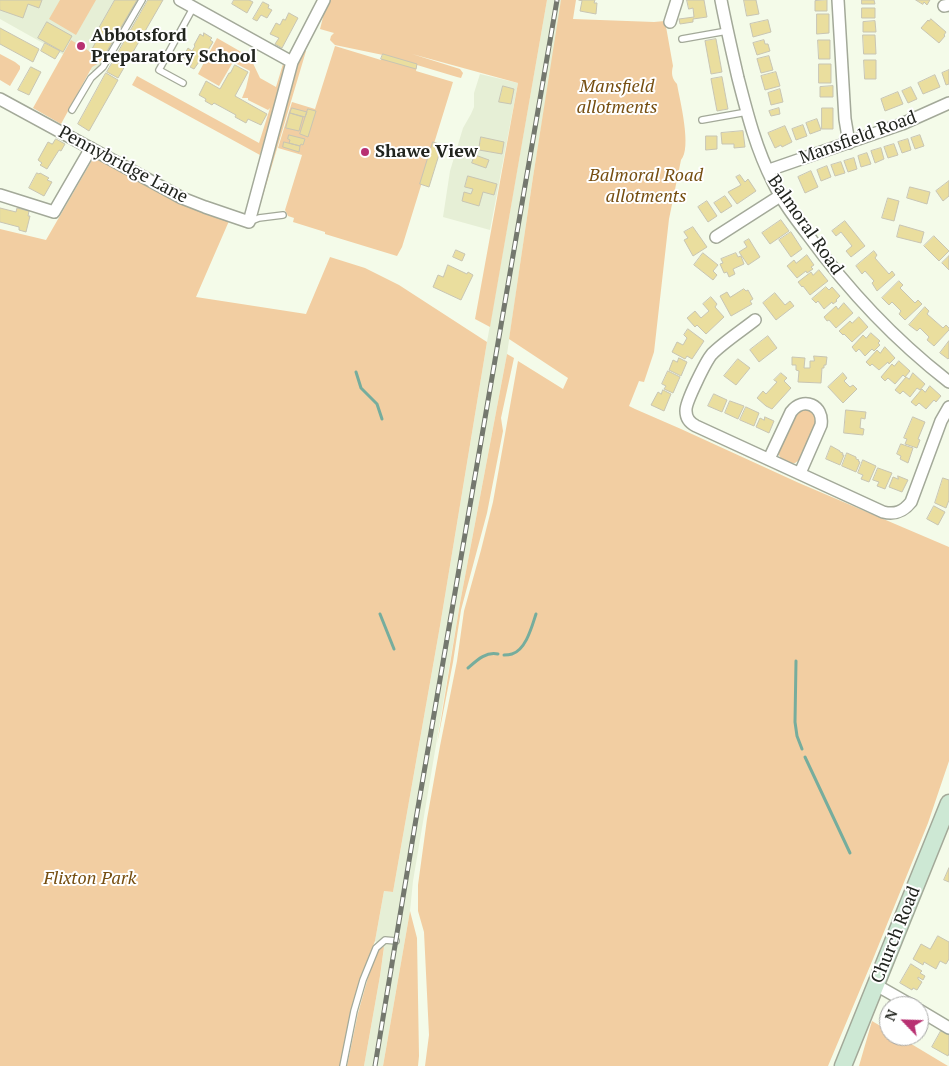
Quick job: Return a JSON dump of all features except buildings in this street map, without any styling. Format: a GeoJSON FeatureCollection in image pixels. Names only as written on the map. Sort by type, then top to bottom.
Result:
{"type":"FeatureCollection","features":[{"type":"Feature","properties":{"kind":"main road","name":"Church Road"},"geometry":{"type":"LineString","coordinates":[[843,1066],[949,804]]}},
{"type":"Feature","properties":{"kind":"street"},"geometry":{"type":"LineString","coordinates":[[180,0],[292,62]]}},
{"type":"Feature","properties":{"kind":"street"},"geometry":{"type":"LineString","coordinates":[[249,222],[292,62],[324,0]]}},
{"type":"Feature","properties":{"kind":"street"},"geometry":{"type":"LineString","coordinates":[[670,22],[677,0]]}},
{"type":"Feature","properties":{"kind":"street","name":"Balmoral Road"},"geometry":{"type":"LineString","coordinates":[[721,0],[747,112],[767,169],[780,196],[838,275],[907,346],[949,382]]}},
{"type":"Feature","properties":{"kind":"street"},"geometry":{"type":"LineString","coordinates":[[838,0],[845,119],[849,143]]}},
{"type":"Feature","properties":{"kind":"street","name":"Pennybridge Lane"},"geometry":{"type":"LineString","coordinates":[[0,99],[194,203],[249,222]]}},
{"type":"Feature","properties":{"kind":"street","name":"Mansfield Road"},"geometry":{"type":"LineString","coordinates":[[767,169],[772,169],[902,124],[949,103]]}},
{"type":"Feature","properties":{"kind":"street"},"geometry":{"type":"LineString","coordinates":[[0,195],[54,212],[91,148]]}},
{"type":"Feature","properties":{"kind":"street"},"geometry":{"type":"LineString","coordinates":[[716,237],[780,196]]}},
{"type":"Feature","properties":{"kind":"street"},"geometry":{"type":"LineString","coordinates":[[755,320],[710,357],[687,403],[686,412],[689,421],[696,426],[883,512],[896,514],[911,502],[941,421],[949,407]]}},
{"type":"Feature","properties":{"kind":"street"},"geometry":{"type":"LineString","coordinates":[[769,460],[794,407],[799,404],[811,404],[817,408],[822,419],[800,474]]}},
{"type":"Feature","properties":{"kind":"street"},"geometry":{"type":"LineString","coordinates":[[876,985],[895,996]]}},
{"type":"Feature","properties":{"kind":"street"},"geometry":{"type":"LineString","coordinates":[[929,1016],[945,1025]]}},
{"type":"Feature","properties":{"kind":"lane"},"geometry":{"type":"LineString","coordinates":[[72,110],[92,78],[103,68],[142,0]]}},
{"type":"Feature","properties":{"kind":"lane"},"geometry":{"type":"LineString","coordinates":[[182,83],[159,70],[194,8]]}},
{"type":"Feature","properties":{"kind":"lane"},"geometry":{"type":"LineString","coordinates":[[682,39],[727,31]]}},
{"type":"Feature","properties":{"kind":"lane"},"geometry":{"type":"LineString","coordinates":[[702,120],[747,112]]}},
{"type":"Feature","properties":{"kind":"lane"},"geometry":{"type":"LineString","coordinates":[[249,222],[259,218],[283,215]]}},
{"type":"Feature","properties":{"kind":"lane"},"geometry":{"type":"LineString","coordinates":[[343,1066],[354,1011],[374,952],[379,944],[385,940],[396,941]]}},
{"type":"Feature","properties":{"kind":"shaded area","name":"Abbotsford Preparatory School"},"geometry":{"type":"Polygon","coordinates":[[[0,0],[140,0],[98,74],[0,19],[0,0]]]}},
{"type":"Feature","properties":{"kind":"shaded area"},"geometry":{"type":"Polygon","coordinates":[[[547,0],[562,0],[507,354],[460,603],[383,1066],[364,1066],[384,948],[375,941],[384,891],[393,892],[547,0]]]}},
{"type":"Feature","properties":{"kind":"shaded area"},"geometry":{"type":"Polygon","coordinates":[[[480,74],[518,83],[490,230],[443,217],[450,171],[463,128],[474,107],[474,93],[480,74]]]}},
{"type":"Feature","properties":{"kind":"green space"},"geometry":{"type":"Polygon","coordinates":[[[60,0],[96,0],[76,35],[49,19],[60,0]]]}},
{"type":"Feature","properties":{"kind":"green space"},"geometry":{"type":"Polygon","coordinates":[[[329,0],[547,0],[490,327],[475,319],[518,83],[412,54],[460,69],[463,73],[461,78],[417,65],[416,71],[453,82],[402,247],[397,256],[293,222],[294,218],[288,216],[285,210],[302,155],[278,148],[292,102],[315,109],[335,46],[381,60],[383,55],[335,45],[330,40],[334,33],[320,29],[329,0]]]}},
{"type":"Feature","properties":{"kind":"green space"},"geometry":{"type":"Polygon","coordinates":[[[561,0],[576,0],[573,19],[665,21],[673,66],[672,76],[677,84],[682,112],[685,135],[684,154],[681,160],[669,219],[654,352],[644,382],[639,381],[629,406],[799,483],[949,547],[949,761],[928,823],[828,1066],[425,1066],[429,1035],[424,932],[418,911],[418,885],[427,819],[457,661],[464,611],[493,502],[518,361],[563,389],[568,378],[509,339],[561,0]]]}},
{"type":"Feature","properties":{"kind":"green space"},"geometry":{"type":"Polygon","coordinates":[[[217,38],[250,57],[260,78],[276,87],[283,64],[287,62],[260,155],[132,85],[137,76],[259,143],[270,108],[268,110],[248,100],[248,98],[242,98],[250,71],[233,62],[219,86],[198,74],[217,38]]]}},
{"type":"Feature","properties":{"kind":"green space"},"geometry":{"type":"Polygon","coordinates":[[[71,40],[102,59],[92,67],[61,124],[33,108],[71,40]]]}},
{"type":"Feature","properties":{"kind":"green space"},"geometry":{"type":"Polygon","coordinates":[[[304,50],[306,51],[257,213],[295,63],[304,50]]]}},
{"type":"Feature","properties":{"kind":"green space"},"geometry":{"type":"Polygon","coordinates":[[[0,54],[20,66],[10,86],[0,80],[0,54]]]}},
{"type":"Feature","properties":{"kind":"green space","name":"Flixton Park"},"geometry":{"type":"Polygon","coordinates":[[[95,155],[229,221],[196,297],[306,314],[330,257],[365,268],[399,285],[487,342],[440,626],[393,892],[384,891],[375,941],[360,979],[351,1010],[340,1066],[0,1066],[0,229],[46,240],[95,155]]]}},
{"type":"Feature","properties":{"kind":"green space"},"geometry":{"type":"Polygon","coordinates":[[[507,354],[514,358],[501,418],[503,431],[487,513],[461,610],[437,744],[460,603],[507,354]]]}},
{"type":"Feature","properties":{"kind":"green space"},"geometry":{"type":"Polygon","coordinates":[[[810,408],[817,419],[802,458],[795,463],[784,461],[780,458],[778,452],[797,410],[810,408]]]}},
{"type":"Feature","properties":{"kind":"green space"},"geometry":{"type":"Polygon","coordinates":[[[410,911],[417,938],[418,1066],[383,1066],[410,911]]]}},
{"type":"Feature","properties":{"kind":"green space"},"geometry":{"type":"Polygon","coordinates":[[[384,947],[364,1066],[347,1066],[358,1013],[369,974],[379,948],[384,947]]]}},
{"type":"Feature","properties":{"kind":"green space"},"geometry":{"type":"Polygon","coordinates":[[[872,1021],[879,1025],[879,1046],[915,1046],[948,1066],[859,1066],[872,1021]]]}},
{"type":"Feature","properties":{"kind":"waterway"},"geometry":{"type":"LineString","coordinates":[[356,372],[361,388],[377,404],[382,419]]}},
{"type":"Feature","properties":{"kind":"waterway"},"geometry":{"type":"LineString","coordinates":[[380,614],[394,649]]}},
{"type":"Feature","properties":{"kind":"waterway"},"geometry":{"type":"LineString","coordinates":[[504,655],[517,652],[525,643],[536,614]]}},
{"type":"Feature","properties":{"kind":"waterway"},"geometry":{"type":"LineString","coordinates":[[468,668],[485,655],[498,654]]}},
{"type":"Feature","properties":{"kind":"waterway"},"geometry":{"type":"LineString","coordinates":[[796,661],[795,722],[797,736],[802,749]]}},
{"type":"Feature","properties":{"kind":"waterway"},"geometry":{"type":"LineString","coordinates":[[805,757],[850,853]]}},
{"type":"Feature","properties":{"kind":"railway"},"geometry":{"type":"LineString","coordinates":[[375,1066],[557,0]]}},
{"type":"Feature","properties":{"kind":"place","name":"Abbotsford Preparatory School"},"geometry":{"type":"Point","coordinates":[81,46]}},
{"type":"Feature","properties":{"kind":"place","name":"Shawe View"},"geometry":{"type":"Point","coordinates":[365,152]}},
{"type":"Feature","properties":{"kind":"park label","name":"Mansfield allotments"},"geometry":{"type":"Point","coordinates":[617,97]}},
{"type":"Feature","properties":{"kind":"park label","name":"Balmoral Road allotments"},"geometry":{"type":"Point","coordinates":[646,186]}}]}
